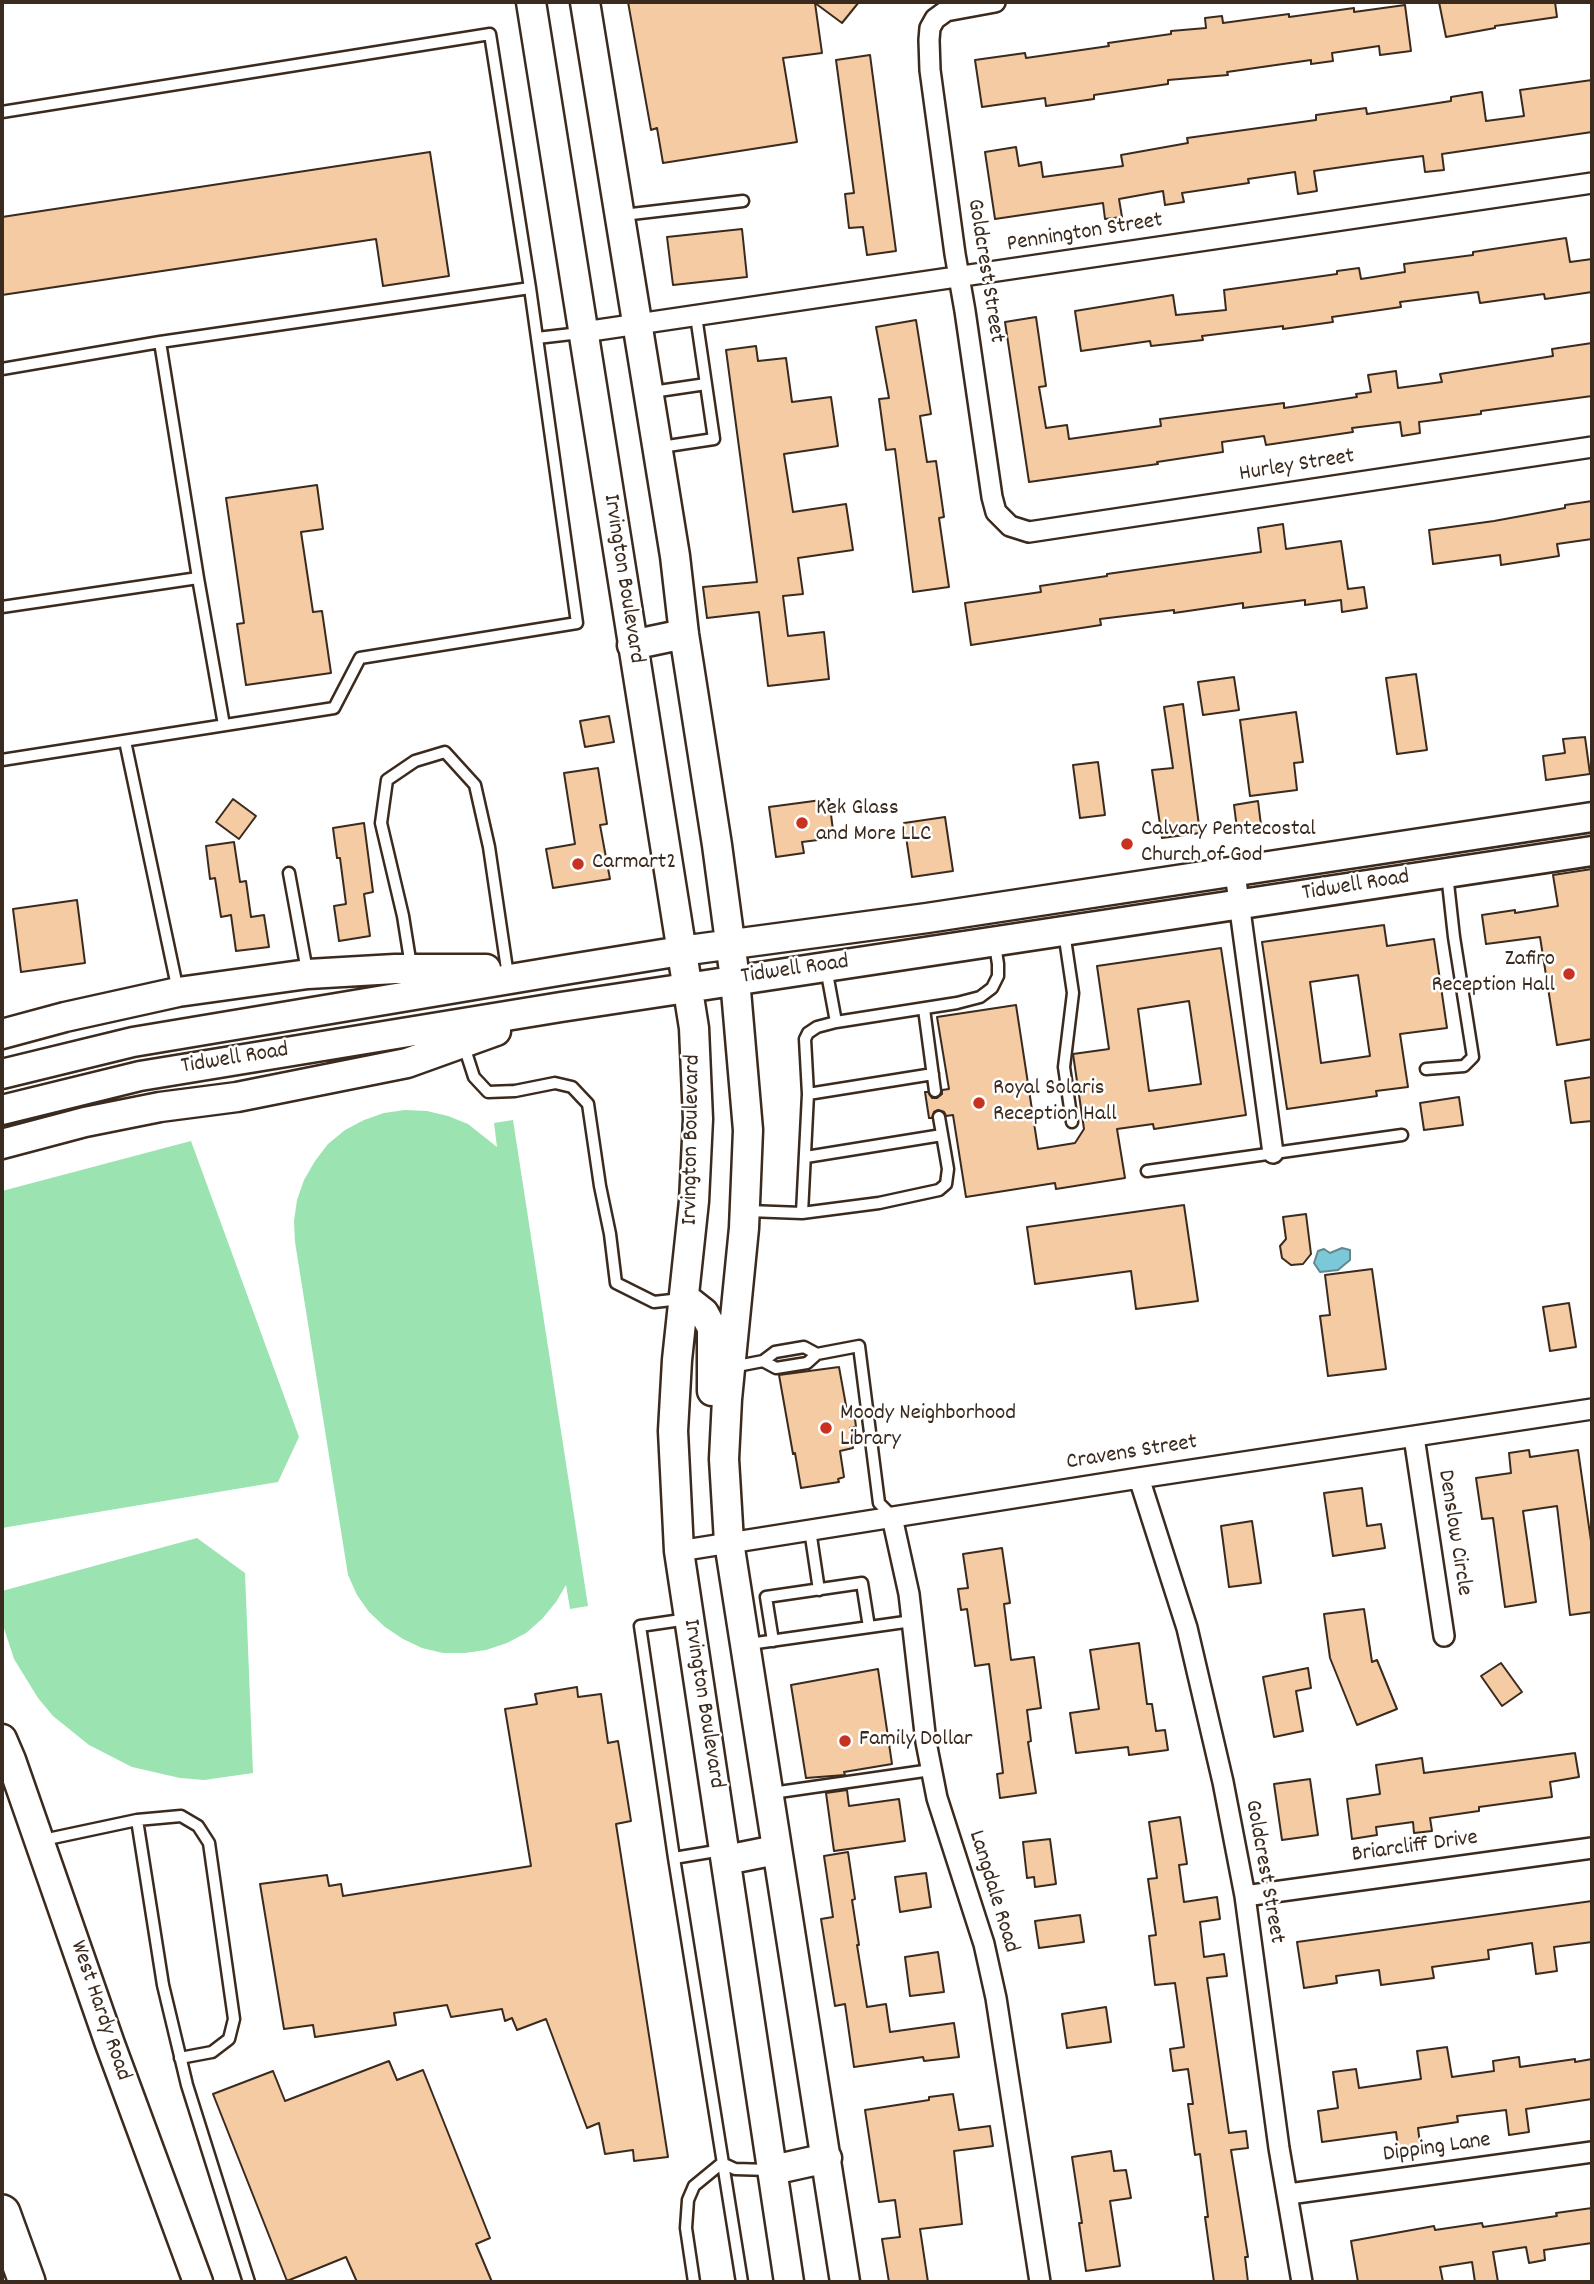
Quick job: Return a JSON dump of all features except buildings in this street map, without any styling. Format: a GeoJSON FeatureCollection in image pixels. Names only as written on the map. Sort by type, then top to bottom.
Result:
{"type":"FeatureCollection","features":[{"type":"Feature","properties":{"kind":"highway"},"geometry":{"type":"LineString","coordinates":[[2,2213],[27,2282]]}},
{"type":"Feature","properties":{"kind":"main road","name":"Irvington Boulevard"},"geometry":{"type":"LineString","coordinates":[[531,2],[694,1028],[698,1119],[694,1201],[677,1360],[673,1431],[679,1551],[789,2282]]}},
{"type":"Feature","properties":{"kind":"main road","name":"Irvington Boulevard"},"geometry":{"type":"LineString","coordinates":[[585,2],[674,556],[735,979],[748,1129],[745,1210],[724,1460],[729,1542],[845,2282]]}},
{"type":"Feature","properties":{"kind":"main road"},"geometry":{"type":"LineString","coordinates":[[632,645],[684,634]]}},
{"type":"Feature","properties":{"kind":"main road","name":"Tidwell Road"},"geometry":{"type":"LineString","coordinates":[[2,1074],[134,1042],[569,969],[1235,873],[1592,817]]}},
{"type":"Feature","properties":{"kind":"main road","name":"Tidwell Road"},"geometry":{"type":"LineString","coordinates":[[2,1110],[139,1076],[735,979],[1592,850]]}},
{"type":"Feature","properties":{"kind":"main road"},"geometry":{"type":"LineString","coordinates":[[1001,940],[1004,905]]}},
{"type":"Feature","properties":{"kind":"main road"},"geometry":{"type":"LineString","coordinates":[[2,1034],[178,992],[308,974],[412,969],[569,969]]}},
{"type":"Feature","properties":{"kind":"main road"},"geometry":{"type":"LineString","coordinates":[[2,1144],[85,1122],[160,1107],[237,1097],[407,1063],[557,1008]]}},
{"type":"Feature","properties":{"kind":"main road"},"geometry":{"type":"LineString","coordinates":[[685,1298],[704,1313],[712,1328],[712,1390],[724,1460]]}},
{"type":"Feature","properties":{"kind":"main road","name":"West Hardy Road"},"geometry":{"type":"LineString","coordinates":[[2,1739],[198,2282]]}},
{"type":"Feature","properties":{"kind":"main road"},"geometry":{"type":"LineString","coordinates":[[724,1855],[776,1850]]}},
{"type":"Feature","properties":{"kind":"main road"},"geometry":{"type":"LineString","coordinates":[[773,2170],[827,2158]]}},
{"type":"Feature","properties":{"kind":"street","name":"Goldcrest Street"},"geometry":{"type":"LineString","coordinates":[[995,2],[946,11],[935,19],[930,28],[930,70],[992,497],[996,512],[1010,526]]}},
{"type":"Feature","properties":{"kind":"street","name":"Pennington Street"},"geometry":{"type":"LineString","coordinates":[[584,332],[1592,183]]}},
{"type":"Feature","properties":{"kind":"street","name":"Hurley Street"},"geometry":{"type":"LineString","coordinates":[[1010,526],[1029,532],[1592,447]]}},
{"type":"Feature","properties":{"kind":"street"},"geometry":{"type":"LineString","coordinates":[[1235,873],[1273,1153]]}},
{"type":"Feature","properties":{"kind":"street","name":"Cravens Street"},"geometry":{"type":"LineString","coordinates":[[679,1551],[1592,1409]]}},
{"type":"Feature","properties":{"kind":"street","name":"Denslow Circle"},"geometry":{"type":"LineString","coordinates":[[1414,1437],[1444,1636]]}},
{"type":"Feature","properties":{"kind":"street","name":"Goldcrest Street"},"geometry":{"type":"LineString","coordinates":[[1139,1478],[1176,1590],[1204,1694],[1245,1896],[1279,2148],[1302,2282]]}},
{"type":"Feature","properties":{"kind":"street","name":"Langdale Road"},"geometry":{"type":"LineString","coordinates":[[892,1517],[909,1594],[931,1770],[937,1798],[984,1944],[993,1985],[1040,2282]]}},
{"type":"Feature","properties":{"kind":"street","name":"Briarcliff Drive"},"geometry":{"type":"LineString","coordinates":[[1245,1896],[1592,1848]]}},
{"type":"Feature","properties":{"kind":"street","name":"Dipping Lane"},"geometry":{"type":"LineString","coordinates":[[1289,2194],[1592,2152]]}},
{"type":"Feature","properties":{"kind":"lane"},"geometry":{"type":"LineString","coordinates":[[2,112],[490,34],[530,288],[577,623],[360,658],[334,708],[2,760]]}},
{"type":"Feature","properties":{"kind":"lane"},"geometry":{"type":"LineString","coordinates":[[619,216],[743,201]]}},
{"type":"Feature","properties":{"kind":"lane"},"geometry":{"type":"LineString","coordinates":[[2,369],[160,342],[530,288]]}},
{"type":"Feature","properties":{"kind":"lane"},"geometry":{"type":"LineString","coordinates":[[657,448],[714,439],[696,316]]}},
{"type":"Feature","properties":{"kind":"lane"},"geometry":{"type":"LineString","coordinates":[[537,338],[584,332]]}},
{"type":"Feature","properties":{"kind":"lane"},"geometry":{"type":"LineString","coordinates":[[160,342],[224,726]]}},
{"type":"Feature","properties":{"kind":"lane"},"geometry":{"type":"LineString","coordinates":[[648,392],[706,384]]}},
{"type":"Feature","properties":{"kind":"lane"},"geometry":{"type":"LineString","coordinates":[[2,607],[198,578]]}},
{"type":"Feature","properties":{"kind":"lane"},"geometry":{"type":"LineString","coordinates":[[125,741],[178,992]]}},
{"type":"Feature","properties":{"kind":"lane"},"geometry":{"type":"LineString","coordinates":[[412,969],[403,916],[381,823],[387,780],[415,761],[445,752],[475,785],[489,846],[507,969]]}},
{"type":"Feature","properties":{"kind":"lane"},"geometry":{"type":"LineString","coordinates":[[289,873],[308,974]]}},
{"type":"Feature","properties":{"kind":"lane"},"geometry":{"type":"LineString","coordinates":[[1426,1069],[1464,1066],[1473,1056],[1447,873]]}},
{"type":"Feature","properties":{"kind":"lane"},"geometry":{"type":"LineString","coordinates":[[1064,931],[1073,993],[1064,1067],[1072,1122]]}},
{"type":"Feature","properties":{"kind":"lane"},"geometry":{"type":"LineString","coordinates":[[802,1213],[806,1157],[808,1033],[817,1027],[836,1023],[980,997],[992,988],[998,976],[1001,940]]}},
{"type":"Feature","properties":{"kind":"lane"},"geometry":{"type":"LineString","coordinates":[[826,966],[836,1023]]}},
{"type":"Feature","properties":{"kind":"lane"},"geometry":{"type":"LineString","coordinates":[[924,1009],[936,1091]]}},
{"type":"Feature","properties":{"kind":"lane"},"geometry":{"type":"LineString","coordinates":[[463,1043],[474,1077],[488,1092],[515,1091],[555,1083],[572,1087],[588,1104],[616,1283],[654,1302],[685,1298]]}},
{"type":"Feature","properties":{"kind":"lane"},"geometry":{"type":"LineString","coordinates":[[808,1094],[933,1074]]}},
{"type":"Feature","properties":{"kind":"lane"},"geometry":{"type":"LineString","coordinates":[[745,1210],[802,1213],[879,1203],[939,1189],[946,1184],[948,1168],[939,1117]]}},
{"type":"Feature","properties":{"kind":"lane"},"geometry":{"type":"LineString","coordinates":[[806,1157],[942,1135]]}},
{"type":"Feature","properties":{"kind":"lane"},"geometry":{"type":"LineString","coordinates":[[1147,1171],[1402,1135]]}},
{"type":"Feature","properties":{"kind":"lane"},"geometry":{"type":"LineString","coordinates":[[763,1361],[776,1368],[807,1363],[817,1354],[859,1346],[879,1503],[892,1517]]}},
{"type":"Feature","properties":{"kind":"lane"},"geometry":{"type":"LineString","coordinates":[[730,1367],[763,1361],[775,1352],[804,1347],[817,1354]]}},
{"type":"Feature","properties":{"kind":"lane"},"geometry":{"type":"LineString","coordinates":[[810,1529],[820,1590]]}},
{"type":"Feature","properties":{"kind":"lane"},"geometry":{"type":"LineString","coordinates":[[773,1641],[766,1597],[862,1583],[869,1627]]}},
{"type":"Feature","properties":{"kind":"lane"},"geometry":{"type":"LineString","coordinates":[[689,1619],[640,1626],[742,2282]]}},
{"type":"Feature","properties":{"kind":"lane"},"geometry":{"type":"LineString","coordinates":[[745,1645],[912,1621]]}},
{"type":"Feature","properties":{"kind":"lane"},"geometry":{"type":"LineString","coordinates":[[767,1794],[931,1770]]}},
{"type":"Feature","properties":{"kind":"lane"},"geometry":{"type":"LineString","coordinates":[[39,1841],[137,1820],[181,1816],[198,1826],[209,1843],[234,2019],[229,2039],[212,2052],[180,2058]]}},
{"type":"Feature","properties":{"kind":"lane"},"geometry":{"type":"LineString","coordinates":[[137,1820],[163,1985],[180,2058],[249,2282]]}},
{"type":"Feature","properties":{"kind":"lane"},"geometry":{"type":"LineString","coordinates":[[674,1858],[697,1853],[724,1855]]}},
{"type":"Feature","properties":{"kind":"lane"},"geometry":{"type":"LineString","coordinates":[[722,2163],[735,2169],[773,2170]]}},
{"type":"Feature","properties":{"kind":"lane"},"geometry":{"type":"LineString","coordinates":[[694,2282],[686,2228],[688,2200],[694,2186],[722,2163]]}},
{"type":"Feature","properties":{"kind":"green space"},"geometry":{"type":"Polygon","coordinates":[[[405,1110],[427,1111],[468,1124],[497,1147],[494,1123],[513,1120],[588,1606],[570,1609],[566,1585],[542,1619],[526,1633],[486,1650],[465,1653],[443,1653],[422,1648],[385,1627],[369,1612],[348,1575],[295,1242],[297,1200],[304,1180],[328,1144],[345,1130],[364,1120],[405,1110]]]}},
{"type":"Feature","properties":{"kind":"green space"},"geometry":{"type":"Polygon","coordinates":[[[191,1141],[299,1437],[278,1482],[2,1528],[2,1191],[191,1141]]]}},
{"type":"Feature","properties":{"kind":"green space"},"geometry":{"type":"Polygon","coordinates":[[[197,1538],[245,1573],[253,1773],[204,1780],[180,1778],[132,1767],[89,1745],[53,1716],[38,1698],[14,1659],[2,1622],[2,1591],[197,1538]]]}},
{"type":"Feature","properties":{"kind":"water"},"geometry":{"type":"Polygon","coordinates":[[[1342,1248],[1350,1250],[1350,1260],[1338,1270],[1320,1272],[1314,1263],[1318,1251],[1324,1249],[1330,1253],[1342,1248]]]}},
{"type":"Feature","properties":{"kind":"place","name":"Kek Glass and More LLC"},"geometry":{"type":"Point","coordinates":[802,823]}},
{"type":"Feature","properties":{"kind":"place","name":"Calvary Pentecostal Church of God"},"geometry":{"type":"Point","coordinates":[1127,844]}},
{"type":"Feature","properties":{"kind":"place","name":"Carmart2"},"geometry":{"type":"Point","coordinates":[578,864]}},
{"type":"Feature","properties":{"kind":"place","name":"Zafiro Reception Hall"},"geometry":{"type":"Point","coordinates":[1569,974]}},
{"type":"Feature","properties":{"kind":"place","name":"Royal Solaris Reception Hall"},"geometry":{"type":"Point","coordinates":[979,1103]}},
{"type":"Feature","properties":{"kind":"place","name":"Moody Neighborhood Library"},"geometry":{"type":"Point","coordinates":[826,1428]}},
{"type":"Feature","properties":{"kind":"place","name":"Family Dollar"},"geometry":{"type":"Point","coordinates":[845,1741]}}]}
